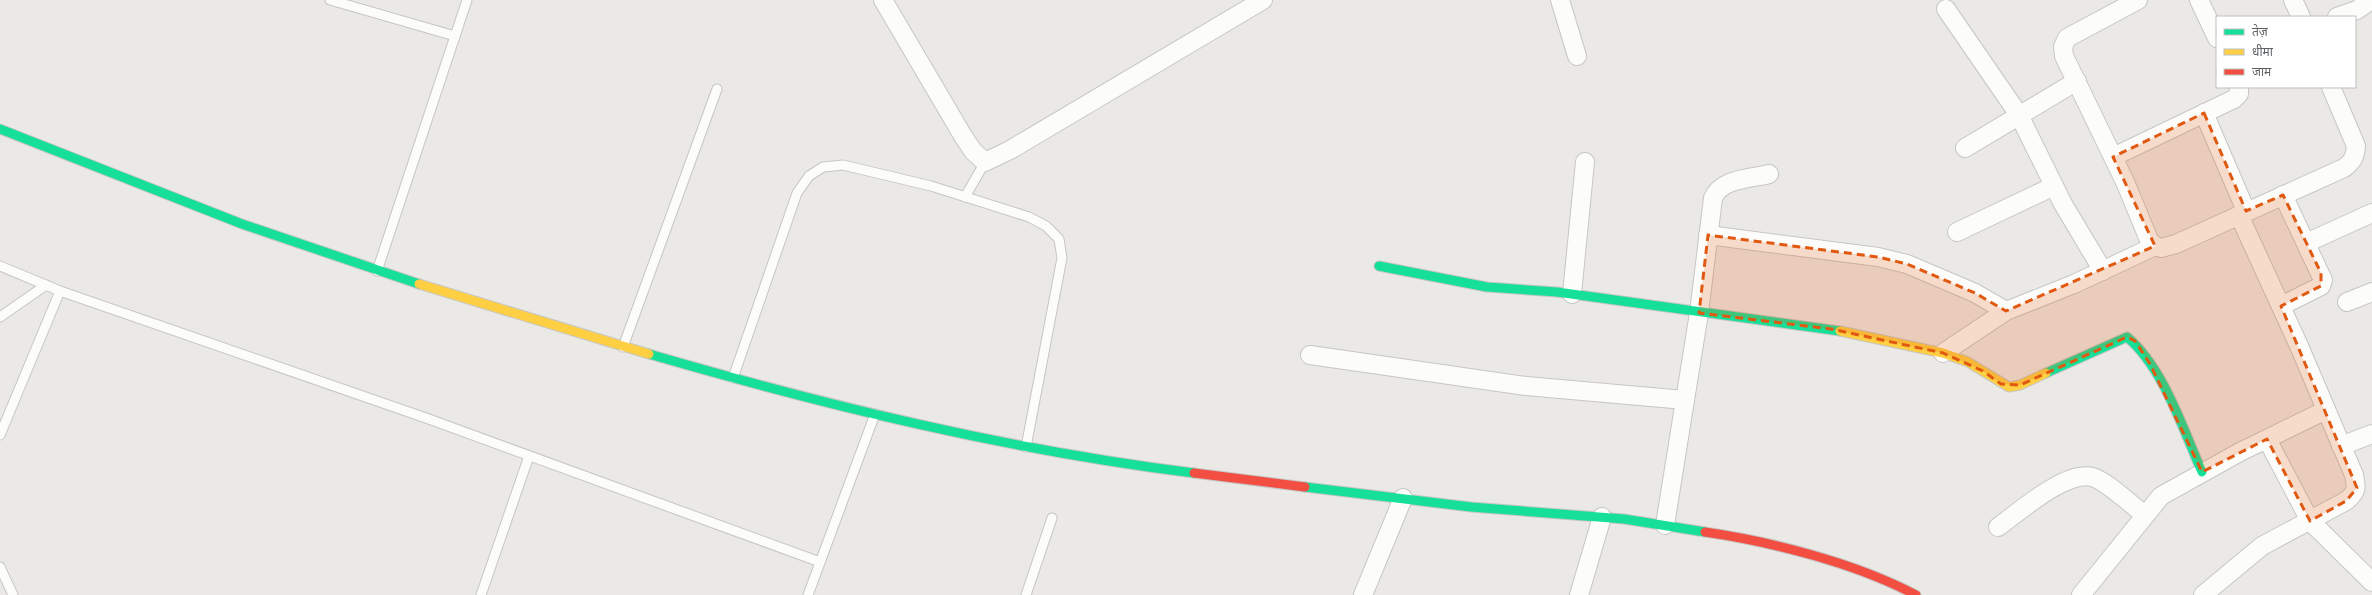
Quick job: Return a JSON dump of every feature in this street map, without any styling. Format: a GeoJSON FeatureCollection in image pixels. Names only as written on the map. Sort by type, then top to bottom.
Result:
{"type":"FeatureCollection","features":[{"type":"Feature","properties":{"kind":"street"},"geometry":{"type":"LineString","coordinates":[[883,0],[973,152],[985,162],[1010,150],[1263,0]]}},
{"type":"Feature","properties":{"kind":"street"},"geometry":{"type":"LineString","coordinates":[[1560,0],[1577,56]]}},
{"type":"Feature","properties":{"kind":"street"},"geometry":{"type":"LineString","coordinates":[[2138,0],[2066,38],[2063,47],[2064,56],[2113,157],[2149,240],[2155,246],[2161,248],[2176,244],[2344,168],[2355,156],[2356,146],[2331,88]]}},
{"type":"Feature","properties":{"kind":"street"},"geometry":{"type":"LineString","coordinates":[[2199,0],[2216,36]]}},
{"type":"Feature","properties":{"kind":"street"},"geometry":{"type":"LineString","coordinates":[[2293,0],[2301,16]]}},
{"type":"Feature","properties":{"kind":"street"},"geometry":{"type":"LineString","coordinates":[[2340,16],[2357,10],[2371,0]]}},
{"type":"Feature","properties":{"kind":"street"},"geometry":{"type":"LineString","coordinates":[[1946,9],[2019,116],[2054,186],[2103,271]]}},
{"type":"Feature","properties":{"kind":"street"},"geometry":{"type":"LineString","coordinates":[[1964,148],[2076,81]]}},
{"type":"Feature","properties":{"kind":"street"},"geometry":{"type":"LineString","coordinates":[[2113,157],[2234,99],[2240,94],[2240,88]]}},
{"type":"Feature","properties":{"kind":"street"},"geometry":{"type":"LineString","coordinates":[[2202,595],[2262,546],[2346,501],[2354,495],[2357,488],[2326,410],[2242,213],[2204,113]]}},
{"type":"Feature","properties":{"kind":"street"},"geometry":{"type":"LineString","coordinates":[[0,129],[165,195],[308,248],[623,347],[733,378],[875,414],[1026,446],[1138,466],[1471,507],[1602,517],[1732,536],[1842,564],[1910,594]]}},
{"type":"Feature","properties":{"kind":"street"},"geometry":{"type":"LineString","coordinates":[[1572,294],[1585,162]]}},
{"type":"Feature","properties":{"kind":"street"},"geometry":{"type":"LineString","coordinates":[[1665,525],[1699,313],[1713,198],[1720,186],[1769,174]]}},
{"type":"Feature","properties":{"kind":"street"},"geometry":{"type":"LineString","coordinates":[[1957,232],[2054,186]]}},
{"type":"Feature","properties":{"kind":"street"},"geometry":{"type":"LineString","coordinates":[[2281,306],[2321,286],[2323,280],[2283,195]]}},
{"type":"Feature","properties":{"kind":"street"},"geometry":{"type":"LineString","coordinates":[[2306,243],[2372,213]]}},
{"type":"Feature","properties":{"kind":"street"},"geometry":{"type":"LineString","coordinates":[[1708,235],[1878,257],[1907,264],[1975,293],[2006,311]]}},
{"type":"Feature","properties":{"kind":"street"},"geometry":{"type":"LineString","coordinates":[[1943,353],[2006,311],[2103,271],[2155,246]]}},
{"type":"Feature","properties":{"kind":"street"},"geometry":{"type":"LineString","coordinates":[[1379,266],[1487,287],[1572,294],[1699,313],[1830,329],[1943,353],[1968,362],[2001,384],[2009,387],[2020,385],[2127,337],[2135,341],[2150,364],[2202,472]]}},
{"type":"Feature","properties":{"kind":"street"},"geometry":{"type":"LineString","coordinates":[[2347,302],[2372,292]]}},
{"type":"Feature","properties":{"kind":"street"},"geometry":{"type":"LineString","coordinates":[[1310,355],[1526,386],[1685,400]]}},
{"type":"Feature","properties":{"kind":"street"},"geometry":{"type":"LineString","coordinates":[[2081,595],[2161,496],[2202,472],[2326,410]]}},
{"type":"Feature","properties":{"kind":"street"},"geometry":{"type":"LineString","coordinates":[[2341,446],[2372,434]]}},
{"type":"Feature","properties":{"kind":"street"},"geometry":{"type":"LineString","coordinates":[[2267,439],[2310,521],[2372,582]]}},
{"type":"Feature","properties":{"kind":"street"},"geometry":{"type":"LineString","coordinates":[[1998,527],[2065,481],[2078,476],[2092,477],[2101,482],[2145,515]]}},
{"type":"Feature","properties":{"kind":"street"},"geometry":{"type":"LineString","coordinates":[[1363,595],[1403,498]]}},
{"type":"Feature","properties":{"kind":"street"},"geometry":{"type":"LineString","coordinates":[[1579,595],[1602,517]]}},
{"type":"Feature","properties":{"kind":"lane"},"geometry":{"type":"LineString","coordinates":[[330,0],[455,36]]}},
{"type":"Feature","properties":{"kind":"lane"},"geometry":{"type":"LineString","coordinates":[[376,270],[467,0]]}},
{"type":"Feature","properties":{"kind":"lane"},"geometry":{"type":"LineString","coordinates":[[623,347],[717,89]]}},
{"type":"Feature","properties":{"kind":"lane"},"geometry":{"type":"LineString","coordinates":[[965,197],[985,162]]}},
{"type":"Feature","properties":{"kind":"lane"},"geometry":{"type":"LineString","coordinates":[[733,378],[797,193],[809,176],[823,167],[843,165],[931,186],[1029,217],[1046,226],[1059,239],[1062,258],[1026,446]]}},
{"type":"Feature","properties":{"kind":"lane"},"geometry":{"type":"LineString","coordinates":[[0,266],[60,290],[419,415],[820,562]]}},
{"type":"Feature","properties":{"kind":"lane"},"geometry":{"type":"LineString","coordinates":[[0,317],[46,284]]}},
{"type":"Feature","properties":{"kind":"lane"},"geometry":{"type":"LineString","coordinates":[[0,435],[60,290]]}},
{"type":"Feature","properties":{"kind":"lane"},"geometry":{"type":"LineString","coordinates":[[808,595],[846,496],[875,414]]}},
{"type":"Feature","properties":{"kind":"lane"},"geometry":{"type":"LineString","coordinates":[[481,595],[529,456]]}},
{"type":"Feature","properties":{"kind":"lane"},"geometry":{"type":"LineString","coordinates":[[1026,595],[1052,518]]}},
{"type":"Feature","properties":{"kind":"lane"},"geometry":{"type":"LineString","coordinates":[[0,567],[13,595]]}},
{"type":"Feature","properties":{"kind":"highlighted area"},"geometry":{"type":"Polygon","coordinates":[[[2204,113],[2246,211],[2283,195],[2321,273],[2321,286],[2281,306],[2357,488],[2346,501],[2310,521],[2267,439],[2202,472],[2150,364],[2135,341],[2127,337],[2020,385],[2001,384],[1983,371],[1943,353],[1831,329],[1699,313],[1708,235],[1878,257],[1907,264],[1975,293],[2006,311],[2155,246],[2113,157],[2204,113]]]}},
{"type":"Feature","properties":{"kind":"traffic: fast"},"geometry":{"type":"LineString","coordinates":[[0,129],[242,224],[419,284]]}},
{"type":"Feature","properties":{"kind":"traffic: fast"},"geometry":{"type":"LineString","coordinates":[[1379,266],[1487,287],[1557,292],[1840,331]]}},
{"type":"Feature","properties":{"kind":"traffic: fast"},"geometry":{"type":"LineString","coordinates":[[2046,373],[2127,337],[2140,350],[2162,382],[2202,472]]}},
{"type":"Feature","properties":{"kind":"traffic: fast"},"geometry":{"type":"LineString","coordinates":[[649,354],[851,408],[987,439],[1056,452],[1194,473]]}},
{"type":"Feature","properties":{"kind":"traffic: fast"},"geometry":{"type":"LineString","coordinates":[[1305,487],[1471,507],[1624,519],[1705,532]]}},
{"type":"Feature","properties":{"kind":"traffic: slow"},"geometry":{"type":"LineString","coordinates":[[419,284],[649,354]]}},
{"type":"Feature","properties":{"kind":"traffic: slow"},"geometry":{"type":"LineString","coordinates":[[1840,331],[1943,353],[1968,362],[2009,387],[2020,385],[2046,373]]}},
{"type":"Feature","properties":{"kind":"traffic: jam"},"geometry":{"type":"LineString","coordinates":[[1194,473],[1305,487]]}},
{"type":"Feature","properties":{"kind":"traffic: jam"},"geometry":{"type":"LineString","coordinates":[[1705,532],[1731,536],[1813,555],[1867,573],[1916,595]]}}]}
